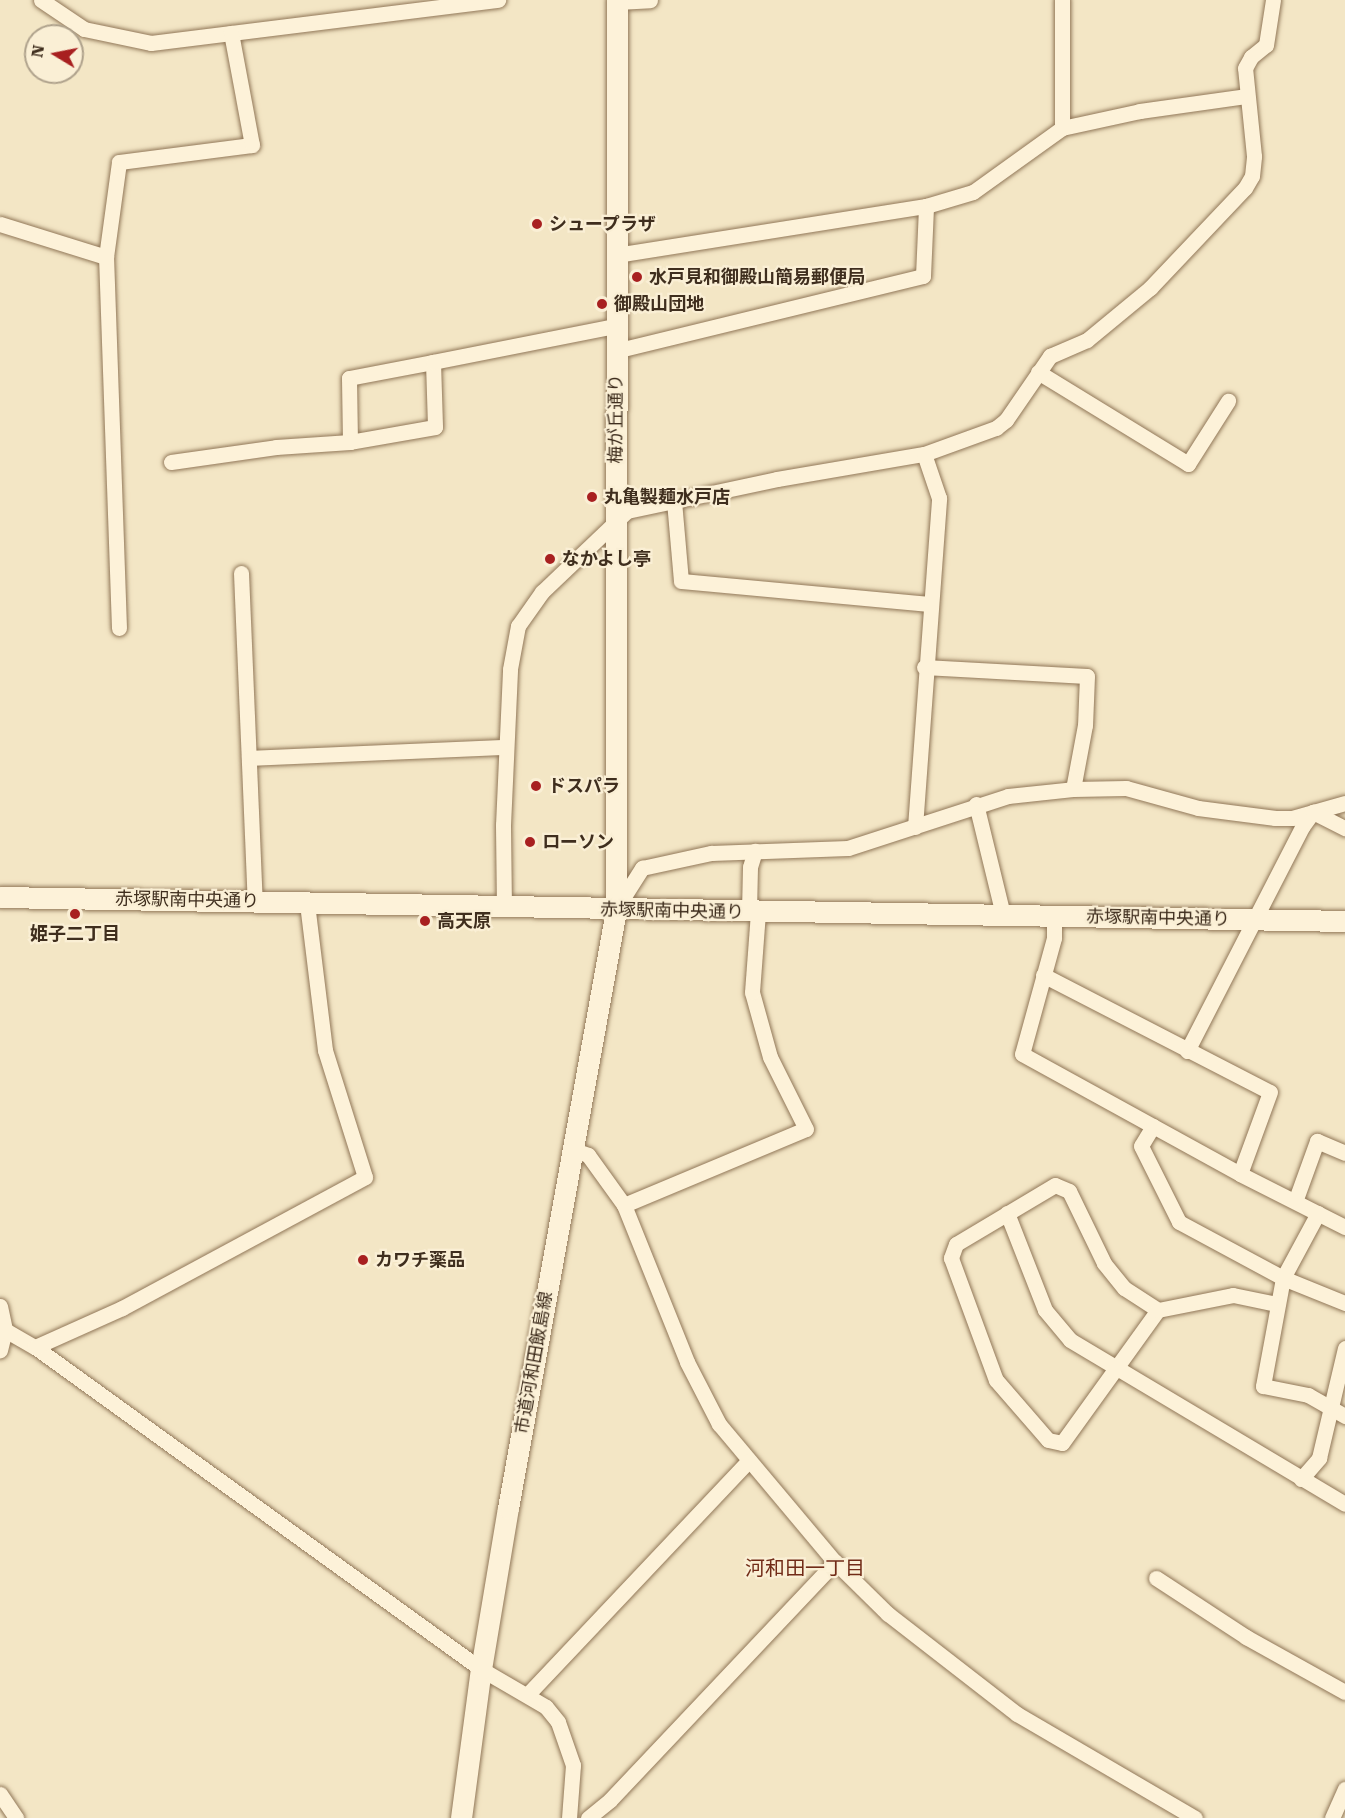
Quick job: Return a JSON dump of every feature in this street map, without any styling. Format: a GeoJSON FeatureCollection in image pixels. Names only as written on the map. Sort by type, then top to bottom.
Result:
{"type":"FeatureCollection","features":[{"type":"Feature","properties":{"kind":"street"},"geometry":{"type":"LineString","coordinates":[[41,0],[84,29],[129,42],[151,44],[434,4],[498,0]]}},
{"type":"Feature","properties":{"kind":"street"},"geometry":{"type":"LineString","coordinates":[[617,1],[650,0]]}},
{"type":"Feature","properties":{"kind":"street"},"geometry":{"type":"LineString","coordinates":[[1062,0],[1062,128]]}},
{"type":"Feature","properties":{"kind":"street"},"geometry":{"type":"LineString","coordinates":[[504,908],[506,747],[510,669],[518,626],[542,592],[627,511],[924,454],[996,428],[1006,420],[1050,356],[1087,339],[1150,288],[1245,188],[1252,176],[1254,156],[1245,68],[1251,57],[1266,45],[1273,0]]}},
{"type":"Feature","properties":{"kind":"street","name":"梅が丘通り"},"geometry":{"type":"LineString","coordinates":[[616,910],[617,1]]}},
{"type":"Feature","properties":{"kind":"street"},"geometry":{"type":"LineString","coordinates":[[119,628],[106,257],[119,162],[252,145],[231,33]]}},
{"type":"Feature","properties":{"kind":"street"},"geometry":{"type":"LineString","coordinates":[[616,255],[926,206],[973,192],[1062,128],[1140,111],[1247,96]]}},
{"type":"Feature","properties":{"kind":"street"},"geometry":{"type":"LineString","coordinates":[[615,351],[923,276],[926,206]]}},
{"type":"Feature","properties":{"kind":"street"},"geometry":{"type":"LineString","coordinates":[[0,224],[106,257]]}},
{"type":"Feature","properties":{"kind":"street"},"geometry":{"type":"LineString","coordinates":[[350,442],[349,378],[615,326]]}},
{"type":"Feature","properties":{"kind":"street"},"geometry":{"type":"LineString","coordinates":[[171,462],[276,447],[350,442],[435,427],[433,362]]}},
{"type":"Feature","properties":{"kind":"street"},"geometry":{"type":"LineString","coordinates":[[1038,372],[1188,464],[1228,401]]}},
{"type":"Feature","properties":{"kind":"street"},"geometry":{"type":"LineString","coordinates":[[915,827],[924,667],[939,498],[924,454]]}},
{"type":"Feature","properties":{"kind":"street"},"geometry":{"type":"LineString","coordinates":[[675,501],[681,581],[930,604]]}},
{"type":"Feature","properties":{"kind":"street"},"geometry":{"type":"LineString","coordinates":[[241,573],[255,901]]}},
{"type":"Feature","properties":{"kind":"street"},"geometry":{"type":"LineString","coordinates":[[924,667],[1087,676],[1085,725],[1073,789]]}},
{"type":"Feature","properties":{"kind":"street"},"geometry":{"type":"LineString","coordinates":[[249,758],[506,747]]}},
{"type":"Feature","properties":{"kind":"street"},"geometry":{"type":"LineString","coordinates":[[616,910],[642,868],[711,853],[848,848],[915,827],[976,804],[1073,789],[1126,788],[1198,808],[1257,817],[1292,818],[1345,803]]}},
{"type":"Feature","properties":{"kind":"street"},"geometry":{"type":"LineString","coordinates":[[976,804],[1003,915]]}},
{"type":"Feature","properties":{"kind":"street"},"geometry":{"type":"LineString","coordinates":[[1313,812],[1345,828]]}},
{"type":"Feature","properties":{"kind":"street"},"geometry":{"type":"LineString","coordinates":[[1187,1051],[1253,920],[1313,812]]}},
{"type":"Feature","properties":{"kind":"street"},"geometry":{"type":"LineString","coordinates":[[624,1205],[807,1129],[770,1057],[752,992],[753,912],[750,867],[755,851]]}},
{"type":"Feature","properties":{"kind":"street","name":"赤塚駅南中央通り"},"geometry":{"type":"LineString","coordinates":[[0,897],[616,910],[1345,921]]}},
{"type":"Feature","properties":{"kind":"street"},"geometry":{"type":"LineString","coordinates":[[34,1347],[122,1308],[365,1177],[325,1050],[307,903]]}},
{"type":"Feature","properties":{"kind":"street","name":"市道河和田飯島線"},"geometry":{"type":"LineString","coordinates":[[461,1818],[480,1669],[571,1149],[616,910]]}},
{"type":"Feature","properties":{"kind":"street"},"geometry":{"type":"LineString","coordinates":[[1054,916],[1054,938],[1022,1054],[1240,1174],[1296,1199],[1345,1227]]}},
{"type":"Feature","properties":{"kind":"street"},"geometry":{"type":"LineString","coordinates":[[1043,975],[1270,1092],[1240,1174]]}},
{"type":"Feature","properties":{"kind":"street"},"geometry":{"type":"LineString","coordinates":[[1153,1126],[1141,1146],[1179,1222],[1283,1278],[1345,1303]]}},
{"type":"Feature","properties":{"kind":"street"},"geometry":{"type":"LineString","coordinates":[[1296,1199],[1317,1141],[1345,1153]]}},
{"type":"Feature","properties":{"kind":"street"},"geometry":{"type":"LineString","coordinates":[[571,1149],[588,1155],[624,1205],[689,1368],[719,1424],[835,1562],[888,1614],[1017,1714],[1195,1818]]}},
{"type":"Feature","properties":{"kind":"street"},"geometry":{"type":"LineString","coordinates":[[1158,1310],[1117,1371],[1062,1443],[1048,1440],[996,1380],[951,1258],[956,1244],[1055,1185],[1069,1191],[1104,1263],[1124,1288],[1158,1310],[1233,1295],[1277,1304]]}},
{"type":"Feature","properties":{"kind":"street"},"geometry":{"type":"LineString","coordinates":[[1007,1213],[1045,1310],[1071,1340],[1117,1371],[1345,1504]]}},
{"type":"Feature","properties":{"kind":"street"},"geometry":{"type":"LineString","coordinates":[[1318,1213],[1283,1278],[1263,1386],[1308,1395],[1339,1413]]}},
{"type":"Feature","properties":{"kind":"street"},"geometry":{"type":"LineString","coordinates":[[0,1306],[5,1330],[0,1350]]}},
{"type":"Feature","properties":{"kind":"street"},"geometry":{"type":"LineString","coordinates":[[5,1330],[34,1347],[480,1669],[528,1694],[546,1707],[566,1739],[573,1765],[569,1818]]}},
{"type":"Feature","properties":{"kind":"street"},"geometry":{"type":"LineString","coordinates":[[1301,1479],[1319,1458],[1339,1413],[1345,1348]]}},
{"type":"Feature","properties":{"kind":"street"},"geometry":{"type":"LineString","coordinates":[[528,1694],[748,1461]]}},
{"type":"Feature","properties":{"kind":"street"},"geometry":{"type":"LineString","coordinates":[[588,1818],[610,1800],[835,1562]]}},
{"type":"Feature","properties":{"kind":"street"},"geometry":{"type":"LineString","coordinates":[[1156,1578],[1246,1637],[1345,1692]]}},
{"type":"Feature","properties":{"kind":"street"},"geometry":{"type":"LineString","coordinates":[[1332,1818],[1345,1789]]}},
{"type":"Feature","properties":{"kind":"street"},"geometry":{"type":"LineString","coordinates":[[0,1794],[16,1818]]}},
{"type":"Feature","properties":{"kind":"place","name":"シュープラザ"},"geometry":{"type":"Point","coordinates":[537,224]}},
{"type":"Feature","properties":{"kind":"place","name":"水戸見和御殿山簡易郵便局"},"geometry":{"type":"Point","coordinates":[637,277]}},
{"type":"Feature","properties":{"kind":"place","name":"御殿山団地"},"geometry":{"type":"Point","coordinates":[602,304]}},
{"type":"Feature","properties":{"kind":"place","name":"丸亀製麺水戸店"},"geometry":{"type":"Point","coordinates":[592,497]}},
{"type":"Feature","properties":{"kind":"place","name":"なかよし亭"},"geometry":{"type":"Point","coordinates":[550,559]}},
{"type":"Feature","properties":{"kind":"place","name":"ドスパラ"},"geometry":{"type":"Point","coordinates":[536,786]}},
{"type":"Feature","properties":{"kind":"place","name":"ローソン"},"geometry":{"type":"Point","coordinates":[530,842]}},
{"type":"Feature","properties":{"kind":"place","name":"姫子二丁目"},"geometry":{"type":"Point","coordinates":[75,914]}},
{"type":"Feature","properties":{"kind":"place","name":"高天原"},"geometry":{"type":"Point","coordinates":[425,921]}},
{"type":"Feature","properties":{"kind":"place","name":"カワチ薬品"},"geometry":{"type":"Point","coordinates":[363,1260]}},
{"type":"Feature","properties":{"kind":"district","name":"河和田一丁目"},"geometry":{"type":"Point","coordinates":[805,1568]}}]}
